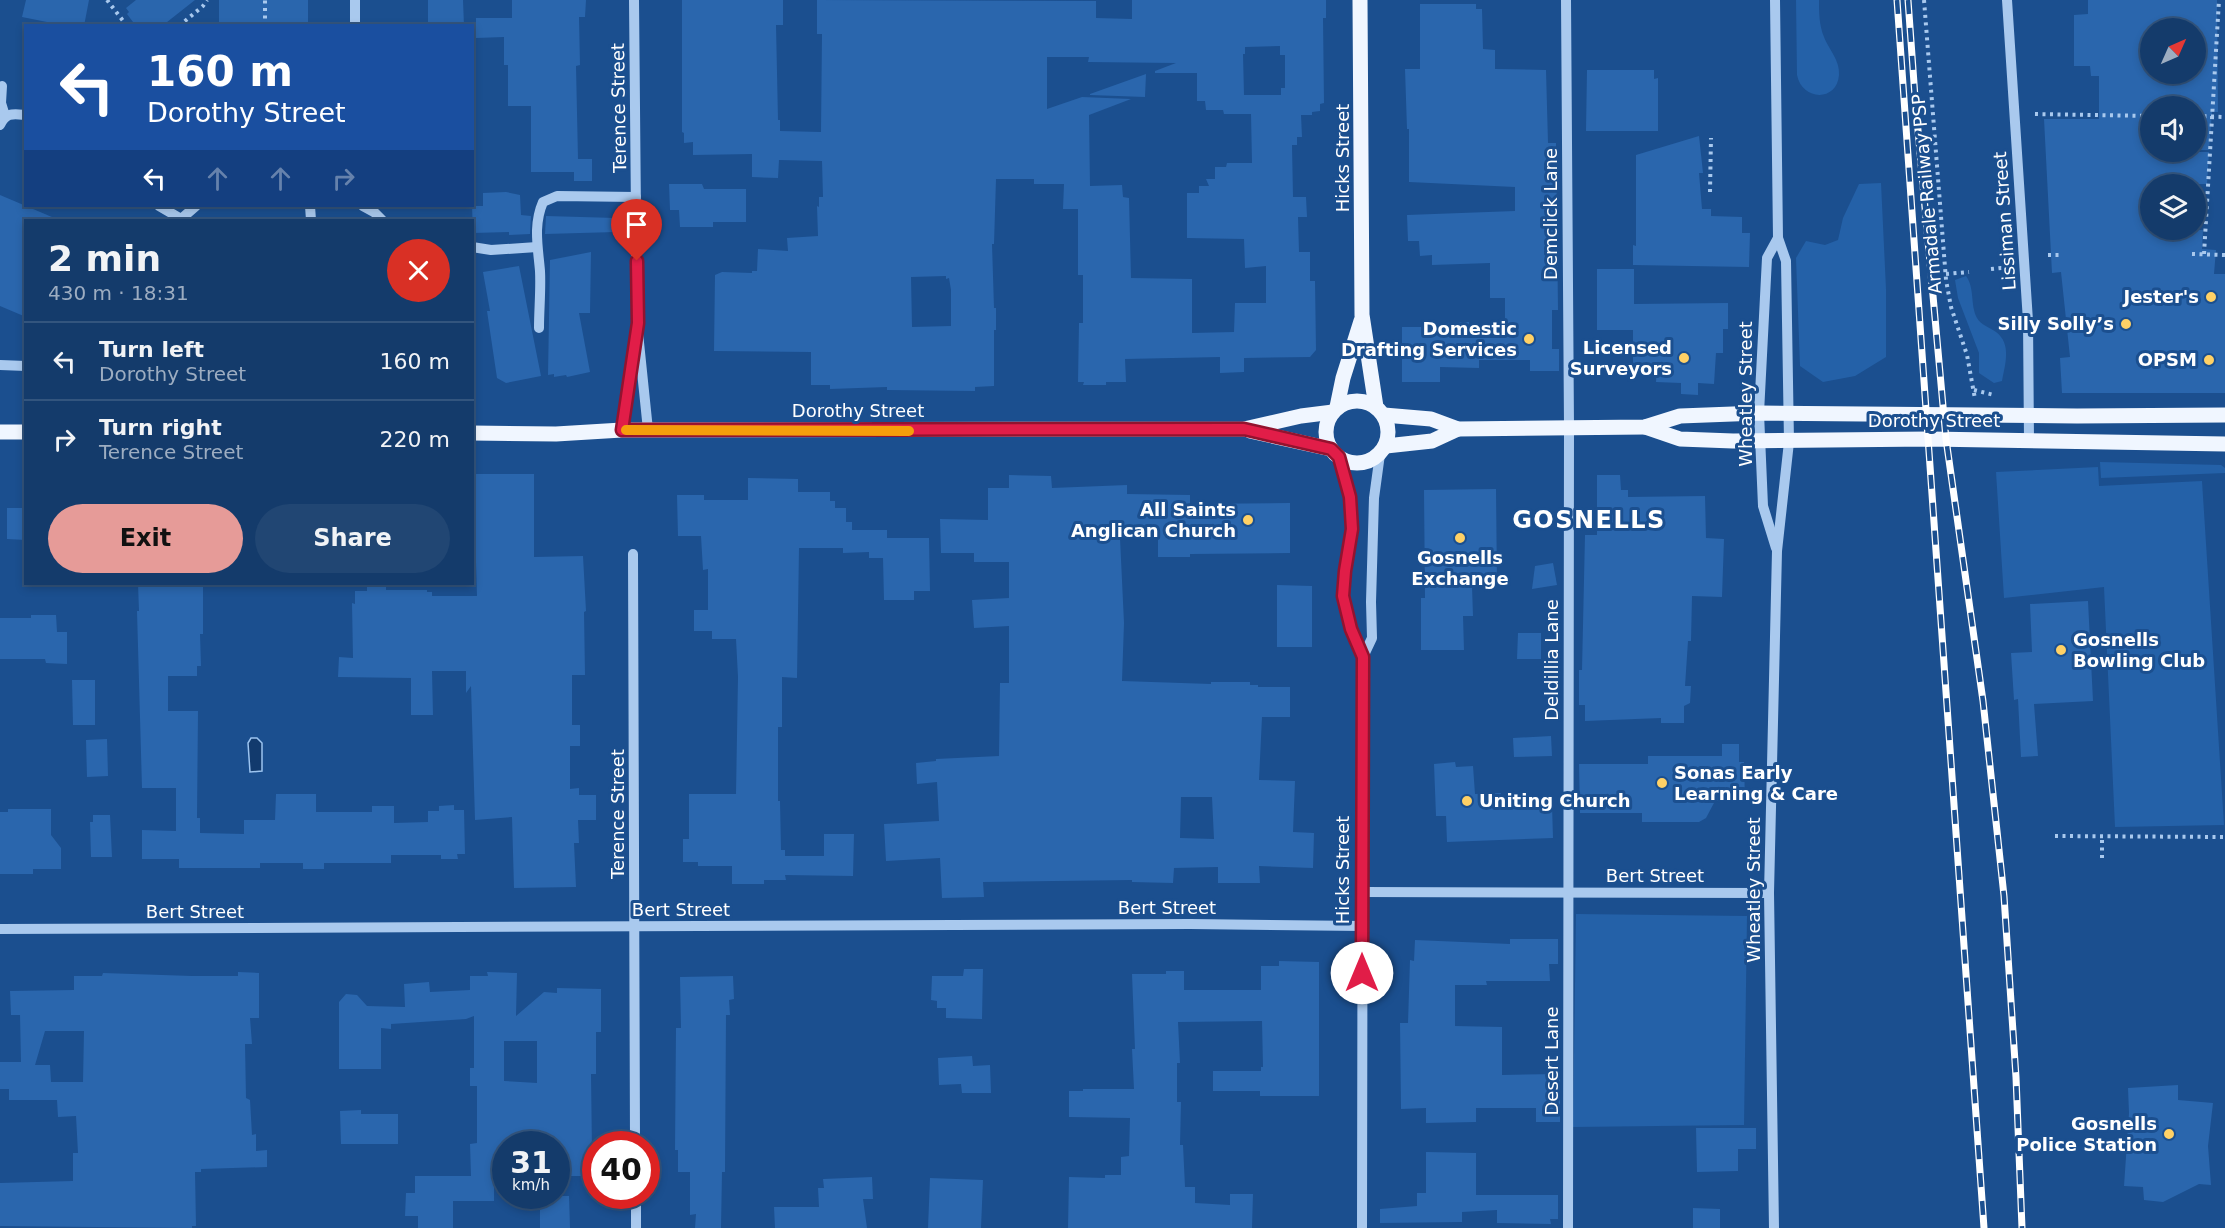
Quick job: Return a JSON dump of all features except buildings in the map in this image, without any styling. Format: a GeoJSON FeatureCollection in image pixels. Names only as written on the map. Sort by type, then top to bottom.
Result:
{"type":"FeatureCollection","features":[{"type":"Feature","properties":{"kind":"main road","name":"Hicks Street"},"geometry":{"type":"LineString","coordinates":[[1360,0],[1362,315],[1380,411]]}},
{"type":"Feature","properties":{"kind":"main road","name":"Hicks Street"},"geometry":{"type":"LineString","coordinates":[[1335,410],[1362,315]]}},
{"type":"Feature","properties":{"kind":"main road"},"geometry":{"type":"LineString","coordinates":[[1357,400],[1367,402],[1380,411],[1388,425],[1389,435],[1383,450],[1365,463],[1356,463],[1335,453],[1326,430],[1328,421],[1335,410],[1346,402],[1357,400]]}},
{"type":"Feature","properties":{"kind":"main road","name":"Dorothy Street"},"geometry":{"type":"LineString","coordinates":[[474,433],[556,434],[622,430],[1244,429],[1335,410]]}},
{"type":"Feature","properties":{"kind":"main road","name":"Dorothy Street"},"geometry":{"type":"LineString","coordinates":[[1380,411],[1431,418],[1458,429],[1646,426],[1680,416],[1759,413],[1977,416],[2225,415]]}},
{"type":"Feature","properties":{"kind":"main road","name":"Dorothy Street"},"geometry":{"type":"LineString","coordinates":[[1646,426],[1680,440],[1790,442],[1930,439],[2225,444]]}},
{"type":"Feature","properties":{"kind":"main road","name":"Dorothy Street"},"geometry":{"type":"LineString","coordinates":[[1244,429],[1335,453]]}},
{"type":"Feature","properties":{"kind":"main road","name":"Dorothy Street"},"geometry":{"type":"LineString","coordinates":[[1383,450],[1432,441],[1458,429]]}},
{"type":"Feature","properties":{"kind":"main road"},"geometry":{"type":"LineString","coordinates":[[0,432],[24,432]]}},
{"type":"Feature","properties":{"kind":"street"},"geometry":{"type":"LineString","coordinates":[[355,0],[355,24]]}},
{"type":"Feature","properties":{"kind":"street","name":"Terence Street"},"geometry":{"type":"LineString","coordinates":[[634,0],[638,323],[648,430]]}},
{"type":"Feature","properties":{"kind":"street","name":"Demclick Lane"},"geometry":{"type":"LineString","coordinates":[[1566,0],[1569,427]]}},
{"type":"Feature","properties":{"kind":"street","name":"Wheatley Street"},"geometry":{"type":"LineString","coordinates":[[1774,1228],[1769,893],[1777,551],[1790,442],[1786,261],[1778,238],[1775,0]]}},
{"type":"Feature","properties":{"kind":"street","name":"Lissiman Street"},"geometry":{"type":"LineString","coordinates":[[2007,0],[2028,321],[2029,441]]}},
{"type":"Feature","properties":{"kind":"street"},"geometry":{"type":"LineString","coordinates":[[2,86],[3,120]]}},
{"type":"Feature","properties":{"kind":"street"},"geometry":{"type":"LineString","coordinates":[[3,120],[9,114],[24,115]]}},
{"type":"Feature","properties":{"kind":"street"},"geometry":{"type":"LineString","coordinates":[[539,328],[540,274],[537,217],[543,202],[556,196],[636,197]]}},
{"type":"Feature","properties":{"kind":"street"},"geometry":{"type":"LineString","coordinates":[[161,207],[180,219]]}},
{"type":"Feature","properties":{"kind":"street"},"geometry":{"type":"LineString","coordinates":[[183,219],[195,207]]}},
{"type":"Feature","properties":{"kind":"street"},"geometry":{"type":"LineString","coordinates":[[365,207],[381,219]]}},
{"type":"Feature","properties":{"kind":"street","name":"Wheatley Street"},"geometry":{"type":"LineString","coordinates":[[1777,551],[1762,506],[1759,413],[1767,258],[1778,238]]}},
{"type":"Feature","properties":{"kind":"street"},"geometry":{"type":"LineString","coordinates":[[474,247],[491,250],[537,247]]}},
{"type":"Feature","properties":{"kind":"street","name":"Terence Street"},"geometry":{"type":"LineString","coordinates":[[622,430],[638,323]]}},
{"type":"Feature","properties":{"kind":"street"},"geometry":{"type":"LineString","coordinates":[[0,365],[24,366]]}},
{"type":"Feature","properties":{"kind":"street","name":"Deldillia Lane"},"geometry":{"type":"LineString","coordinates":[[1569,427],[1569,894]]}},
{"type":"Feature","properties":{"kind":"street","name":"Hicks Street"},"geometry":{"type":"LineString","coordinates":[[1363,657],[1372,638],[1374,498],[1383,450]]}},
{"type":"Feature","properties":{"kind":"street","name":"Hicks Street"},"geometry":{"type":"LineString","coordinates":[[1335,453],[1350,497],[1352,529],[1343,596],[1351,629],[1363,657],[1362,1228]]}},
{"type":"Feature","properties":{"kind":"street","name":"Terence Street"},"geometry":{"type":"LineString","coordinates":[[633,554],[636,1131]]}},
{"type":"Feature","properties":{"kind":"street","name":"Bert Street"},"geometry":{"type":"LineString","coordinates":[[1362,892],[1769,893]]}},
{"type":"Feature","properties":{"kind":"street","name":"Desert Lane"},"geometry":{"type":"LineString","coordinates":[[1568,1228],[1569,894]]}},
{"type":"Feature","properties":{"kind":"street","name":"Bert Street"},"geometry":{"type":"LineString","coordinates":[[0,929],[1190,924],[1362,926]]}},
{"type":"Feature","properties":{"kind":"street"},"geometry":{"type":"LineString","coordinates":[[636,1209],[636,1228]]}},
{"type":"Feature","properties":{"kind":"path"},"geometry":{"type":"LineString","coordinates":[[107,0],[125,24]]}},
{"type":"Feature","properties":{"kind":"path"},"geometry":{"type":"LineString","coordinates":[[180,24],[207,0]]}},
{"type":"Feature","properties":{"kind":"path"},"geometry":{"type":"LineString","coordinates":[[265,0],[265,24]]}},
{"type":"Feature","properties":{"kind":"path","name":"Armadale Railway PSP"},"geometry":{"type":"LineString","coordinates":[[1924,0],[1946,274],[1952,307],[1967,355],[1977,416]]}},
{"type":"Feature","properties":{"kind":"path"},"geometry":{"type":"LineString","coordinates":[[2204,254],[2219,0]]}},
{"type":"Feature","properties":{"kind":"path"},"geometry":{"type":"LineString","coordinates":[[2035,114],[2140,116]]}},
{"type":"Feature","properties":{"kind":"path"},"geometry":{"type":"LineString","coordinates":[[2206,117],[2225,117]]}},
{"type":"Feature","properties":{"kind":"path"},"geometry":{"type":"LineString","coordinates":[[1710,192],[1711,138]]}},
{"type":"Feature","properties":{"kind":"path"},"geometry":{"type":"LineString","coordinates":[[2192,254],[2225,255]]}},
{"type":"Feature","properties":{"kind":"path"},"geometry":{"type":"LineString","coordinates":[[2048,255],[2060,255]]}},
{"type":"Feature","properties":{"kind":"path"},"geometry":{"type":"LineString","coordinates":[[1991,269],[2011,267]]}},
{"type":"Feature","properties":{"kind":"path"},"geometry":{"type":"LineString","coordinates":[[1946,274],[1970,272]]}},
{"type":"Feature","properties":{"kind":"path"},"geometry":{"type":"LineString","coordinates":[[1974,390],[1994,395]]}},
{"type":"Feature","properties":{"kind":"path"},"geometry":{"type":"LineString","coordinates":[[2055,836],[2225,837]]}},
{"type":"Feature","properties":{"kind":"path"},"geometry":{"type":"LineString","coordinates":[[2102,837],[2102,858]]}},
{"type":"Feature","properties":{"kind":"shaded area"},"geometry":{"type":"Polygon","coordinates":[[[1796,0],[1819,0],[1822,32],[1839,70],[1837,84],[1826,94],[1812,94],[1805,90],[1797,75],[1796,0]]]}},
{"type":"Feature","properties":{"kind":"shaded area"},"geometry":{"type":"Polygon","coordinates":[[[1881,183],[1886,289],[1886,357],[1855,376],[1823,382],[1800,366],[1796,258],[1806,241],[1825,245],[1838,240],[1843,218],[1859,184],[1881,183]]]}},
{"type":"Feature","properties":{"kind":"shaded area"},"geometry":{"type":"Polygon","coordinates":[[[1966,276],[1971,286],[1977,318],[1996,332],[2004,342],[2006,362],[2002,381],[1994,383],[1979,373],[1979,353],[1958,298],[1955,280],[1966,276]]]}},
{"type":"Feature","properties":{"kind":"shaded area"},"geometry":{"type":"Polygon","coordinates":[[[2100,462],[2221,465],[2225,468],[2225,473],[2101,478],[2100,462]]]}},
{"type":"Feature","properties":{"kind":"shaded area"},"geometry":{"type":"Polygon","coordinates":[[[2098,467],[2099,486],[2202,481],[2224,825],[2115,827],[2104,587],[2004,598],[1996,472],[2098,467]]]}},
{"type":"Feature","properties":{"kind":"shaded area"},"geometry":{"type":"Polygon","coordinates":[[[251,738],[257,738],[262,743],[262,771],[250,772],[248,743],[251,738]]]}},
{"type":"Feature","properties":{"kind":"shaded area"},"geometry":{"type":"Polygon","coordinates":[[[1576,914],[1747,916],[1744,1125],[1573,1127],[1576,914]]]}},
{"type":"Feature","properties":{"kind":"railway"},"geometry":{"type":"LineString","coordinates":[[1897,0],[1984,1228]]}},
{"type":"Feature","properties":{"kind":"railway"},"geometry":{"type":"LineString","coordinates":[[1908,0],[1946,439],[1983,701],[2004,896],[2016,1077],[2022,1228]]}},
{"type":"Feature","properties":{"kind":"slow traffic"},"geometry":{"type":"LineString","coordinates":[[626,430],[909,431]]}},
{"type":"Feature","properties":{"kind":"place","name":"Jester's"},"geometry":{"type":"Point","coordinates":[2211,297]}},
{"type":"Feature","properties":{"kind":"place","name":"Silly Solly’s"},"geometry":{"type":"Point","coordinates":[2126,324]}},
{"type":"Feature","properties":{"kind":"place","name":"Domestic Drafting Services"},"geometry":{"type":"Point","coordinates":[1529,339]}},
{"type":"Feature","properties":{"kind":"place","name":"Licensed Surveyors"},"geometry":{"type":"Point","coordinates":[1684,358]}},
{"type":"Feature","properties":{"kind":"place","name":"OPSM"},"geometry":{"type":"Point","coordinates":[2209,360]}},
{"type":"Feature","properties":{"kind":"place","name":"All Saints Anglican Church"},"geometry":{"type":"Point","coordinates":[1248,520]}},
{"type":"Feature","properties":{"kind":"place","name":"Gosnells Exchange"},"geometry":{"type":"Point","coordinates":[1460,538]}},
{"type":"Feature","properties":{"kind":"place","name":"Gosnells Bowling Club"},"geometry":{"type":"Point","coordinates":[2061,650]}},
{"type":"Feature","properties":{"kind":"place","name":"Sonas Early Learning & Care"},"geometry":{"type":"Point","coordinates":[1662,783]}},
{"type":"Feature","properties":{"kind":"place","name":"Uniting Church"},"geometry":{"type":"Point","coordinates":[1467,801]}},
{"type":"Feature","properties":{"kind":"place","name":"Gosnells Police Station"},"geometry":{"type":"Point","coordinates":[2169,1134]}},
{"type":"Feature","properties":{"kind":"district","name":"GOSNELLS"},"geometry":{"type":"Point","coordinates":[1589,520]}},
{"type":"Feature","properties":{"kind":"route"},"geometry":{"type":"LineString","coordinates":[[637,261],[638,323],[622,430],[1244,429],[1331,449],[1339,457],[1350,497],[1351,545],[1343,582],[1343,596],[1351,629],[1363,657],[1362,973]]}}]}
